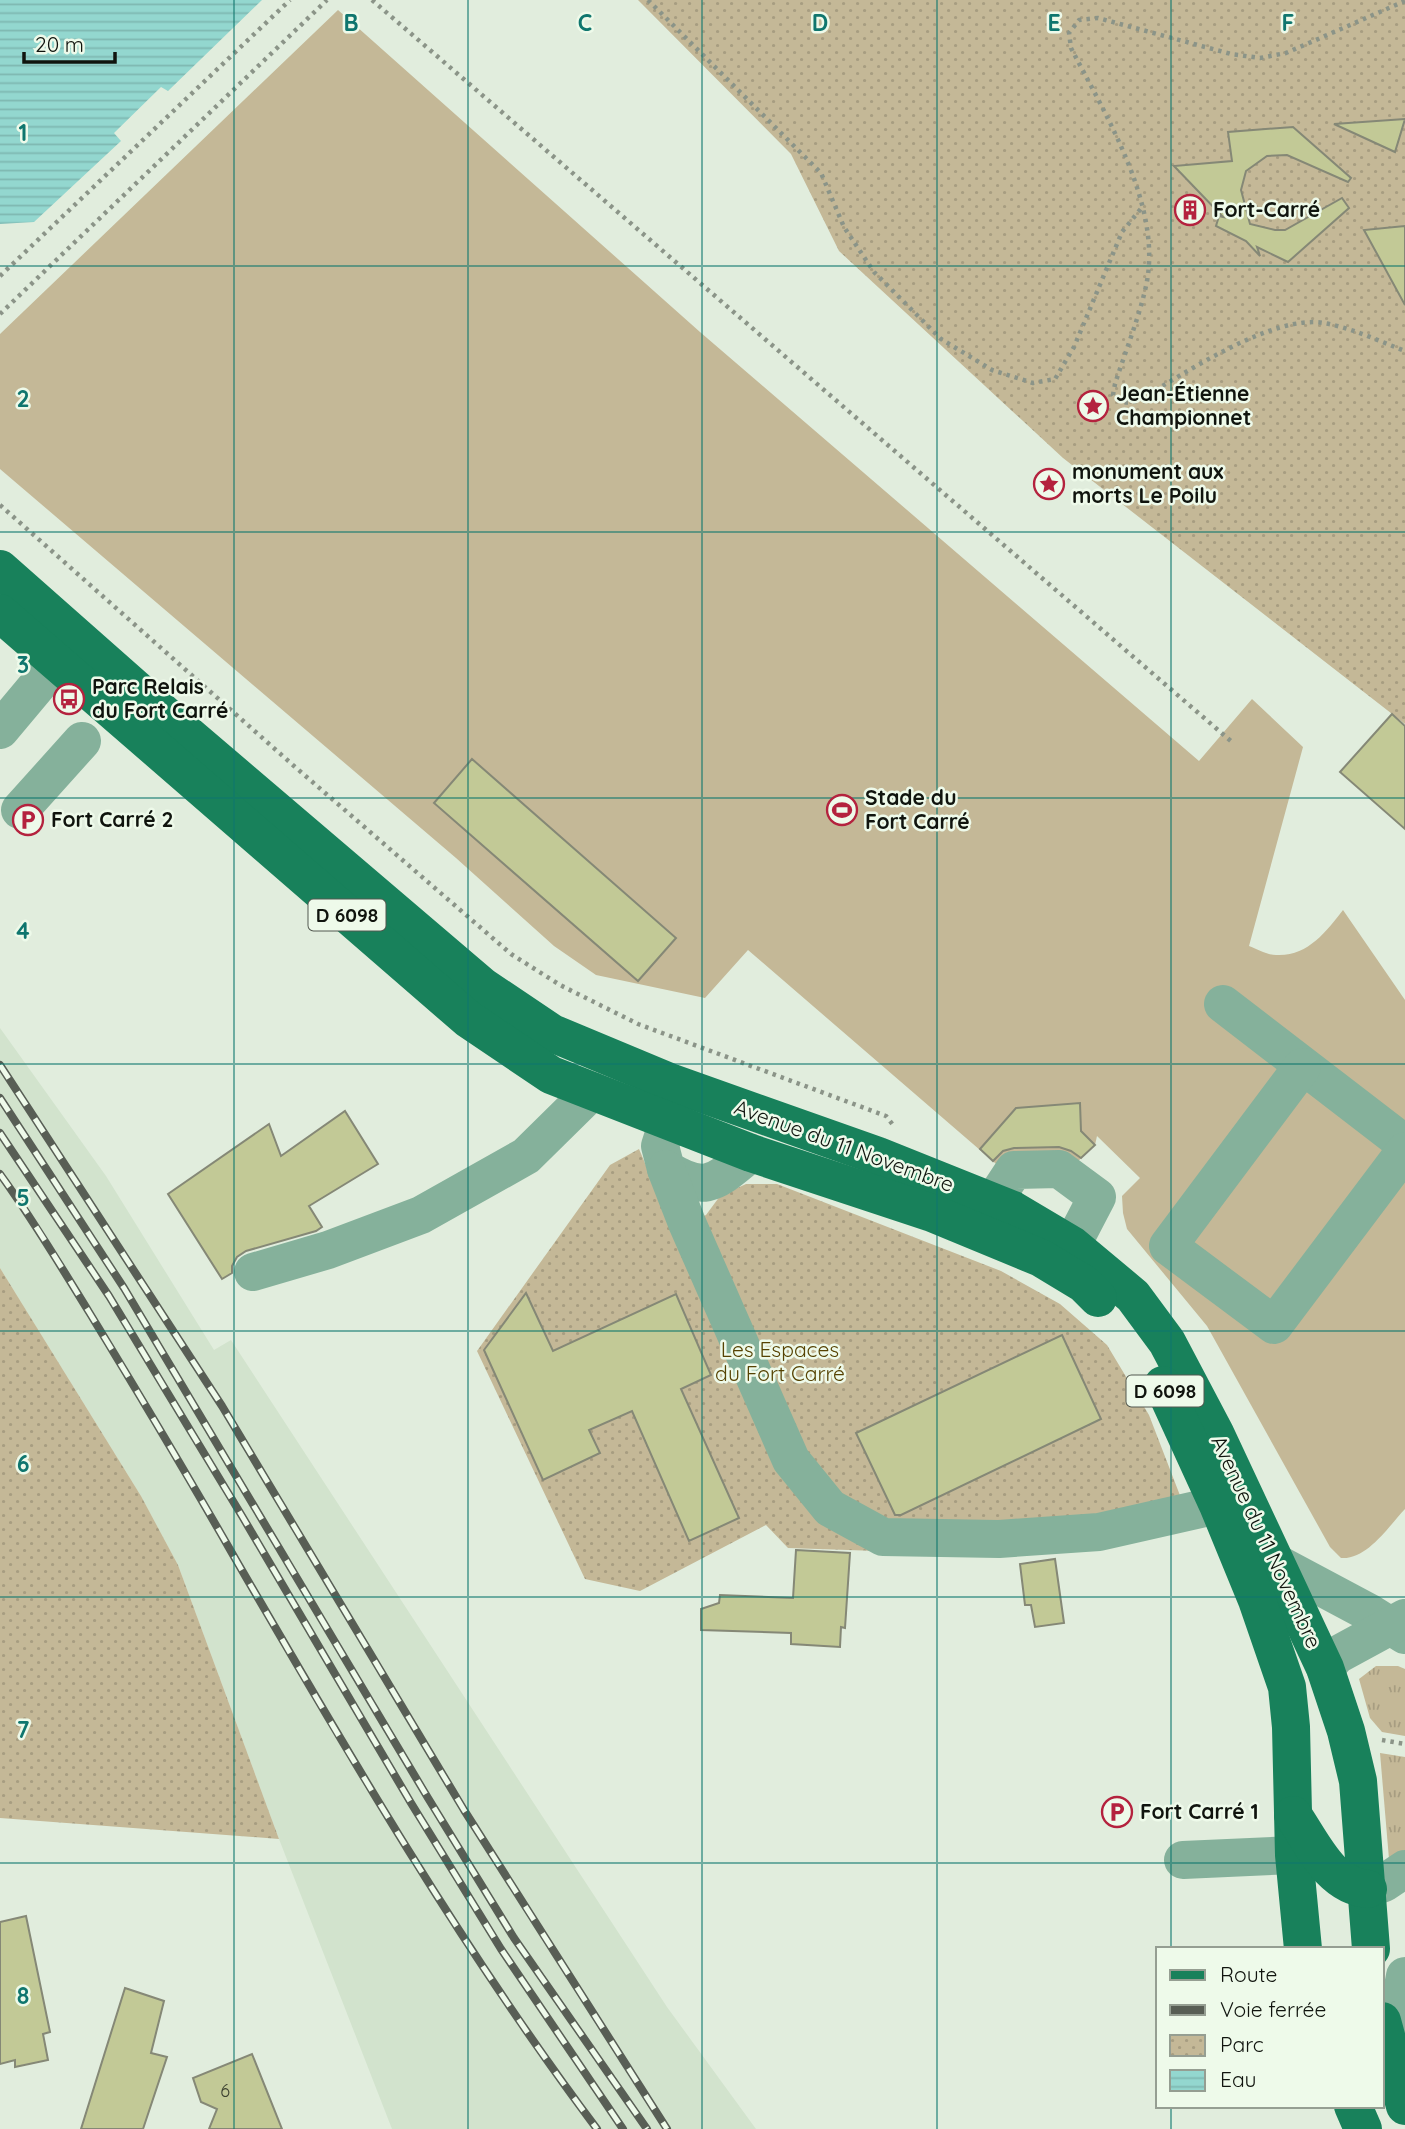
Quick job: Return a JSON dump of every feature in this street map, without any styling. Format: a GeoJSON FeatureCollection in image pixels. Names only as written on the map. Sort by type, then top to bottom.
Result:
{"type":"FeatureCollection","features":[{"type":"Feature","properties":{"kind":"main road","name":"Avenue du 11 Novembre"},"geometry":{"type":"LineString","coordinates":[[0,569],[189,736],[482,986],[552,1033],[671,1083],[901,1165],[1013,1210],[1072,1245],[1133,1296],[1167,1342],[1215,1433],[1325,1668],[1346,1731],[1358,1781],[1371,1947]]}},
{"type":"Feature","properties":{"kind":"main road","name":"Avenue du 11 Novembre"},"geometry":{"type":"LineString","coordinates":[[0,612],[468,1019],[551,1075],[751,1153],[932,1213],[1041,1258],[1084,1284],[1112,1311],[1157,1373],[1218,1505],[1257,1600],[1287,1687],[1291,1727],[1294,1855],[1303,1947]]}},
{"type":"Feature","properties":{"kind":"main road"},"geometry":{"type":"LineString","coordinates":[[57,662],[65,654],[82,653],[144,708],[189,736]]}},
{"type":"Feature","properties":{"kind":"main road"},"geometry":{"type":"LineString","coordinates":[[668,1121],[685,1109],[710,1112],[794,1141],[830,1140]]}},
{"type":"Feature","properties":{"kind":"main road"},"geometry":{"type":"LineString","coordinates":[[1325,1668],[1302,1725],[1292,1797],[1331,1870],[1342,1881],[1368,1889]]}},
{"type":"Feature","properties":{"kind":"main road"},"geometry":{"type":"LineString","coordinates":[[1386,2039],[1405,2106]]}},
{"type":"Feature","properties":{"kind":"main road"},"geometry":{"type":"LineString","coordinates":[[1354,2108],[1363,2129]]}},
{"type":"Feature","properties":{"kind":"lane"},"geometry":{"type":"LineString","coordinates":[[4,716],[57,662]]}},
{"type":"Feature","properties":{"kind":"lane"},"geometry":{"type":"LineString","coordinates":[[7,811],[82,741]]}},
{"type":"Feature","properties":{"kind":"lane"},"geometry":{"type":"LineString","coordinates":[[1223,1004],[1405,1144]]}},
{"type":"Feature","properties":{"kind":"lane"},"geometry":{"type":"LineString","coordinates":[[1302,1067],[1168,1246],[1275,1325],[1405,1151]]}},
{"type":"Feature","properties":{"kind":"lane"},"geometry":{"type":"LineString","coordinates":[[253,1272],[328,1250],[421,1215],[526,1156],[592,1091]]}},
{"type":"Feature","properties":{"kind":"lane"},"geometry":{"type":"LineString","coordinates":[[668,1121],[660,1146],[684,1216],[791,1460],[830,1508],[883,1537],[999,1539],[1100,1532],[1218,1505]]}},
{"type":"Feature","properties":{"kind":"lane"},"geometry":{"type":"LineString","coordinates":[[684,1216],[705,1185],[722,1177],[751,1153]]}},
{"type":"Feature","properties":{"kind":"lane"},"geometry":{"type":"LineString","coordinates":[[666,1169],[685,1181],[705,1185]]}},
{"type":"Feature","properties":{"kind":"lane"},"geometry":{"type":"LineString","coordinates":[[993,1202],[1014,1170],[1059,1169],[1086,1186],[1097,1197],[1072,1245]]}},
{"type":"Feature","properties":{"kind":"lane"},"geometry":{"type":"LineString","coordinates":[[1278,1564],[1401,1627]]}},
{"type":"Feature","properties":{"kind":"lane"},"geometry":{"type":"LineString","coordinates":[[1325,1668],[1337,1655],[1401,1627]]}},
{"type":"Feature","properties":{"kind":"lane"},"geometry":{"type":"LineString","coordinates":[[1183,1860],[1294,1855]]}},
{"type":"Feature","properties":{"kind":"lane"},"geometry":{"type":"LineString","coordinates":[[1368,1889],[1384,1883],[1405,1869]]}},
{"type":"Feature","properties":{"kind":"lane"},"geometry":{"type":"LineString","coordinates":[[1386,2039],[1405,1976]]}},
{"type":"Feature","properties":{"kind":"path"},"geometry":{"type":"LineString","coordinates":[[0,276],[290,0]]}},
{"type":"Feature","properties":{"kind":"path"},"geometry":{"type":"LineString","coordinates":[[0,314],[327,0]]}},
{"type":"Feature","properties":{"kind":"path"},"geometry":{"type":"LineString","coordinates":[[372,0],[1232,742]]}},
{"type":"Feature","properties":{"kind":"path"},"geometry":{"type":"LineString","coordinates":[[648,0],[821,173],[844,227],[874,272],[941,339],[992,370],[1033,383],[1055,379],[1074,347],[1122,232],[1143,206]]}},
{"type":"Feature","properties":{"kind":"path"},"geometry":{"type":"LineString","coordinates":[[1405,1],[1286,53],[1260,58],[1231,54],[1098,18],[1079,20],[1069,33],[1071,48],[1129,162],[1143,206],[1149,250],[1147,280],[1115,384],[1113,395],[1118,401],[1124,403],[1139,400],[1233,345],[1301,323],[1322,323],[1343,328],[1405,351]]}},
{"type":"Feature","properties":{"kind":"path"},"geometry":{"type":"LineString","coordinates":[[0,505],[511,954],[560,985],[638,1024],[886,1116]]}},
{"type":"Feature","properties":{"kind":"shaded area"},"geometry":{"type":"Polygon","coordinates":[[[0,1028],[106,1176],[214,1350],[231,1340],[667,2007],[756,2129],[392,2129],[279,1839],[178,1565],[141,1496],[0,1268],[0,1028]]]}},
{"type":"Feature","properties":{"kind":"green space"},"geometry":{"type":"Polygon","coordinates":[[[638,0],[1405,0],[1405,724],[1063,458],[839,251],[791,154],[638,0]]]}},
{"type":"Feature","properties":{"kind":"green space","name":"Stade du Fort Carré"},"geometry":{"type":"Polygon","coordinates":[[[338,10],[700,332],[1199,761],[1252,699],[1303,747],[1249,946],[1273,955],[1297,952],[1315,942],[1343,910],[1405,1000],[1405,1509],[1384,1533],[1360,1554],[1341,1558],[1330,1547],[1207,1326],[1127,1229],[1122,1196],[1140,1178],[1097,1136],[1095,1145],[1074,1165],[1002,1169],[748,950],[705,998],[596,975],[554,946],[456,858],[0,469],[0,334],[338,10]]]}},
{"type":"Feature","properties":{"kind":"green space","name":"Les Espaces du Fort Carré"},"geometry":{"type":"Polygon","coordinates":[[[639,1149],[673,1229],[706,1215],[720,1196],[746,1184],[777,1184],[1001,1271],[1060,1304],[1107,1345],[1149,1415],[1186,1511],[998,1555],[788,1548],[766,1525],[640,1591],[585,1579],[477,1351],[610,1165],[639,1149]]]}},
{"type":"Feature","properties":{"kind":"green space"},"geometry":{"type":"Polygon","coordinates":[[[0,1268],[141,1496],[178,1565],[279,1839],[0,1818],[0,1268]]]}},
{"type":"Feature","properties":{"kind":"green space"},"geometry":{"type":"Polygon","coordinates":[[[1376,1666],[1398,1666],[1405,1669],[1405,1736],[1382,1732],[1370,1718],[1359,1679],[1376,1666]]]}},
{"type":"Feature","properties":{"kind":"green space"},"geometry":{"type":"Polygon","coordinates":[[[1380,1753],[1405,1757],[1405,1850],[1389,1859],[1380,1753]]]}},
{"type":"Feature","properties":{"kind":"water"},"geometry":{"type":"Polygon","coordinates":[[[0,0],[262,0],[168,91],[161,87],[114,133],[121,141],[34,222],[0,224],[0,0]]]}},
{"type":"Feature","properties":{"kind":"building"},"geometry":{"type":"Polygon","coordinates":[[[1405,119],[1395,152],[1334,124],[1405,119]]]}},
{"type":"Feature","properties":{"kind":"building"},"geometry":{"type":"Polygon","coordinates":[[[1293,127],[1351,178],[1348,182],[1287,155],[1267,156],[1246,171],[1241,190],[1250,224],[1285,230],[1342,198],[1349,208],[1288,262],[1257,247],[1260,256],[1246,241],[1216,226],[1219,216],[1223,217],[1174,166],[1232,161],[1228,132],[1293,127]]]}},
{"type":"Feature","properties":{"kind":"building"},"geometry":{"type":"Polygon","coordinates":[[[1405,226],[1405,305],[1364,230],[1405,226]]]}},
{"type":"Feature","properties":{"kind":"building"},"geometry":{"type":"Polygon","coordinates":[[[1392,714],[1405,726],[1405,829],[1340,772],[1392,714]]]}},
{"type":"Feature","properties":{"kind":"building"},"geometry":{"type":"Polygon","coordinates":[[[472,759],[676,938],[638,981],[434,803],[472,759]]]}},
{"type":"Feature","properties":{"kind":"building"},"geometry":{"type":"Polygon","coordinates":[[[1080,1103],[1081,1131],[1095,1145],[1081,1158],[1059,1147],[1014,1148],[1003,1151],[993,1161],[980,1149],[1016,1108],[1080,1103]]]}},
{"type":"Feature","properties":{"kind":"building"},"geometry":{"type":"Polygon","coordinates":[[[345,1111],[378,1164],[309,1206],[322,1227],[246,1251],[237,1257],[232,1273],[222,1279],[168,1194],[269,1124],[281,1156],[345,1111]]]}},
{"type":"Feature","properties":{"kind":"building"},"geometry":{"type":"Polygon","coordinates":[[[526,1293],[553,1351],[676,1294],[711,1375],[681,1389],[739,1518],[689,1541],[632,1411],[589,1430],[600,1453],[543,1480],[484,1350],[526,1293]]]}},
{"type":"Feature","properties":{"kind":"building"},"geometry":{"type":"Polygon","coordinates":[[[1062,1335],[1101,1419],[901,1515],[895,1515],[856,1433],[1062,1335]]]}},
{"type":"Feature","properties":{"kind":"building"},"geometry":{"type":"Polygon","coordinates":[[[796,1550],[850,1553],[845,1628],[841,1627],[840,1647],[791,1644],[791,1633],[701,1630],[701,1609],[719,1603],[720,1595],[793,1598],[796,1550]]]}},
{"type":"Feature","properties":{"kind":"building"},"geometry":{"type":"Polygon","coordinates":[[[1055,1559],[1064,1623],[1035,1627],[1031,1605],[1025,1605],[1020,1564],[1055,1559]]]}},
{"type":"Feature","properties":{"kind":"building"},"geometry":{"type":"Polygon","coordinates":[[[26,1916],[50,2032],[43,2034],[48,2060],[15,2067],[15,2060],[0,2064],[0,1922],[26,1916]]]}},
{"type":"Feature","properties":{"kind":"building"},"geometry":{"type":"Polygon","coordinates":[[[125,1988],[164,2001],[151,2053],[167,2057],[143,2129],[81,2129],[125,1988]]]}},
{"type":"Feature","properties":{"kind":"building"},"geometry":{"type":"Polygon","coordinates":[[[252,2054],[282,2129],[209,2129],[217,2109],[201,2102],[193,2078],[252,2054]]]}},
{"type":"Feature","properties":{"kind":"railway"},"geometry":{"type":"LineString","coordinates":[[0,1065],[222,1406],[464,1810],[667,2129]]}},
{"type":"Feature","properties":{"kind":"railway"},"geometry":{"type":"LineString","coordinates":[[0,1098],[124,1288],[514,1938],[647,2129]]}},
{"type":"Feature","properties":{"kind":"railway"},"geometry":{"type":"LineString","coordinates":[[0,1133],[109,1296],[501,1949],[623,2129]]}},
{"type":"Feature","properties":{"kind":"railway"},"geometry":{"type":"LineString","coordinates":[[0,1174],[46,1242],[126,1374],[408,1850],[500,1992],[597,2129]]}},
{"type":"Feature","properties":{"kind":"place","name":"Fort-Carré"},"geometry":{"type":"Point","coordinates":[1190,210]}},
{"type":"Feature","properties":{"kind":"place","name":"Jean-Étienne Championnet"},"geometry":{"type":"Point","coordinates":[1093,406]}},
{"type":"Feature","properties":{"kind":"place","name":"monument aux morts Le Poilu"},"geometry":{"type":"Point","coordinates":[1049,484]}},
{"type":"Feature","properties":{"kind":"place","name":"Parc Relais du Fort Carré"},"geometry":{"type":"Point","coordinates":[69,699]}},
{"type":"Feature","properties":{"kind":"place","name":"Stade du Fort Carré"},"geometry":{"type":"Point","coordinates":[842,810]}},
{"type":"Feature","properties":{"kind":"place","name":"Fort Carré 2"},"geometry":{"type":"Point","coordinates":[28,820]}},
{"type":"Feature","properties":{"kind":"place","name":"Fort Carré 1"},"geometry":{"type":"Point","coordinates":[1117,1812]}}]}
